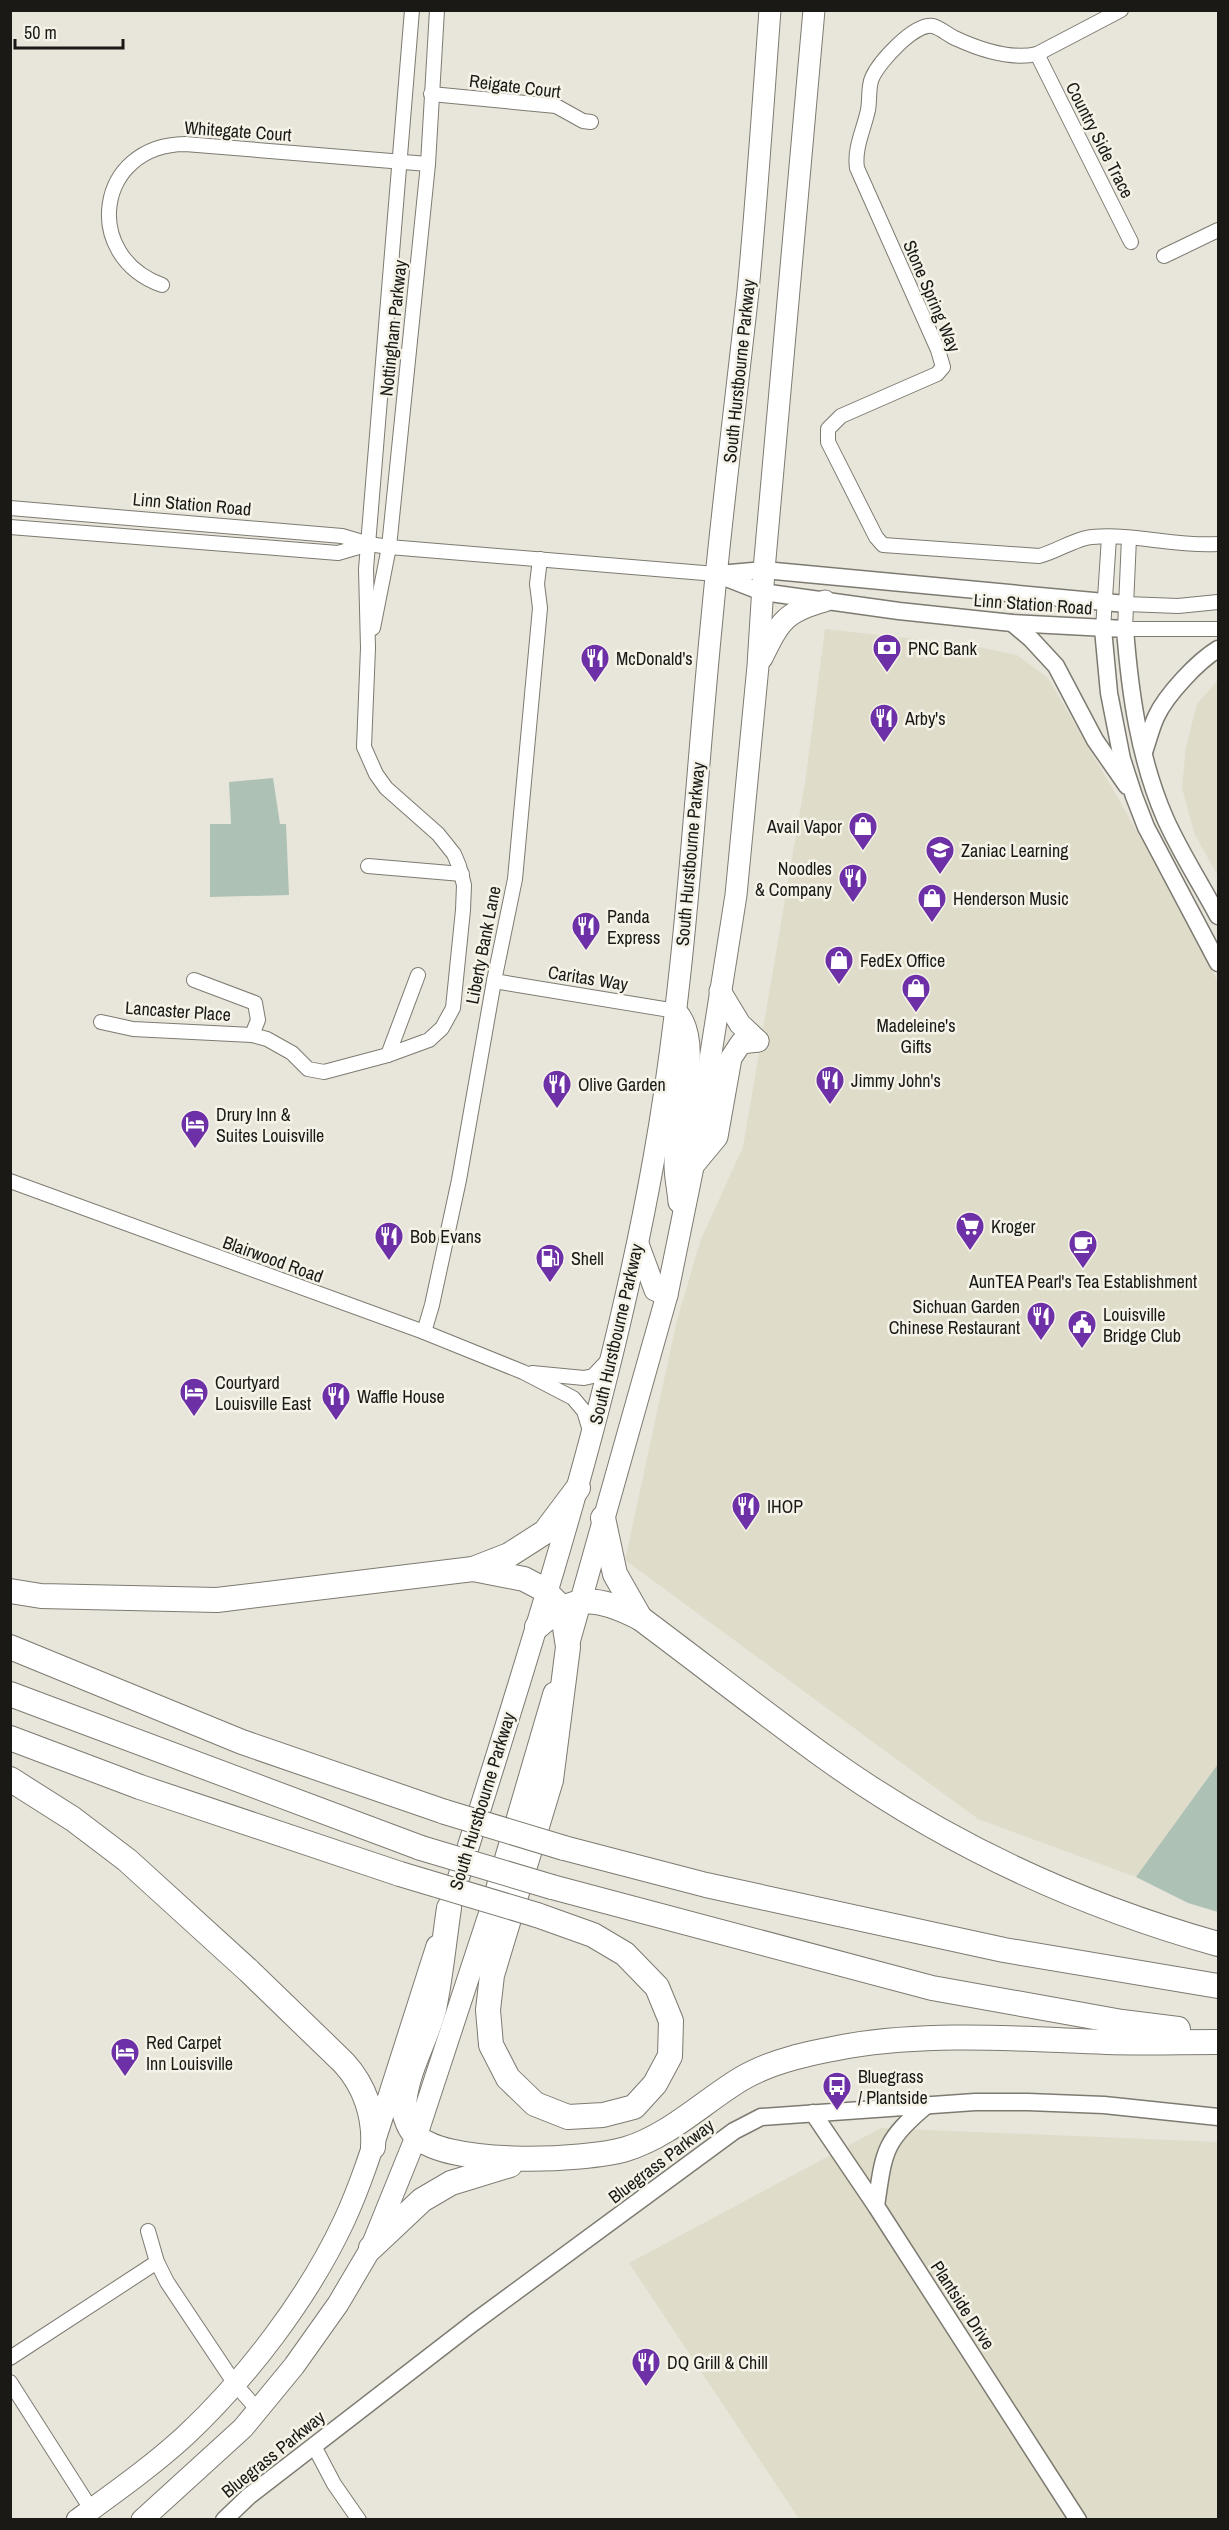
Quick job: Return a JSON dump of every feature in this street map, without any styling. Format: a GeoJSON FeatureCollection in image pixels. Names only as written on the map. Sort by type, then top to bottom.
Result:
{"type":"FeatureCollection","features":[{"type":"Feature","properties":{"kind":"highway"},"geometry":{"type":"LineString","coordinates":[[10,1591],[41,1596],[217,1600],[473,1569],[509,1555],[545,1532],[578,1488]]}},
{"type":"Feature","properties":{"kind":"highway"},"geometry":{"type":"LineString","coordinates":[[603,1518],[615,1574],[640,1618]]}},
{"type":"Feature","properties":{"kind":"highway"},"geometry":{"type":"LineString","coordinates":[[473,1569],[524,1579],[564,1601],[612,1603],[640,1618],[830,1761],[898,1805],[963,1842],[1014,1869],[1083,1899],[1153,1925],[1218,1944]]}},
{"type":"Feature","properties":{"kind":"highway"},"geometry":{"type":"LineString","coordinates":[[537,1627],[564,1601]]}},
{"type":"Feature","properties":{"kind":"highway"},"geometry":{"type":"LineString","coordinates":[[10,1738],[140,1787],[400,1874],[537,1915],[593,1935],[625,1954],[657,1987],[671,2021],[670,2056],[655,2084],[634,2107],[603,2115],[568,2117],[535,2104],[508,2078],[491,2045],[488,2010],[492,1976],[550,1780],[568,1647],[564,1601]]}},
{"type":"Feature","properties":{"kind":"highway"},"geometry":{"type":"LineString","coordinates":[[10,1647],[242,1742],[446,1812],[564,1848],[706,1886],[992,1947],[1218,1986]]}},
{"type":"Feature","properties":{"kind":"highway"},"geometry":{"type":"LineString","coordinates":[[10,1694],[421,1848],[552,1887],[932,1988],[1122,2022],[1218,2034]]}},
{"type":"Feature","properties":{"kind":"highway"},"geometry":{"type":"LineString","coordinates":[[10,1779],[73,1819],[127,1860],[241,1964],[344,2063],[352,2072],[368,2102],[374,2134],[373,2147]]}},
{"type":"Feature","properties":{"kind":"highway"},"geometry":{"type":"LineString","coordinates":[[448,1908],[434,2009],[407,2088],[404,2109],[410,2128],[416,2137],[450,2152],[466,2155],[531,2158],[590,2157],[627,2149],[670,2128],[740,2080],[759,2070],[794,2057],[849,2046],[912,2040],[989,2037],[1106,2042],[1218,2042]]}},
{"type":"Feature","properties":{"kind":"highway"},"geometry":{"type":"LineString","coordinates":[[370,2248],[422,2200],[451,2183],[531,2158]]}},
{"type":"Feature","properties":{"kind":"main road","name":"South Hurstbourne Parkway"},"geometry":{"type":"LineString","coordinates":[[564,1601],[578,1488],[613,1354],[638,1243],[655,1154],[676,1011],[716,574],[748,288],[770,10]]}},
{"type":"Feature","properties":{"kind":"main road","name":"South Hurstbourne Parkway"},"geometry":{"type":"LineString","coordinates":[[564,1601],[603,1518],[667,1295],[693,1167],[736,895],[758,666],[762,592],[814,10]]}},
{"type":"Feature","properties":{"kind":"main road"},"geometry":{"type":"LineString","coordinates":[[758,666],[780,623],[805,606],[825,601]]}},
{"type":"Feature","properties":{"kind":"main road"},"geometry":{"type":"LineString","coordinates":[[693,1167],[717,1137],[731,1058],[741,1043],[758,1041],[741,1024],[720,991]]}},
{"type":"Feature","properties":{"kind":"main road"},"geometry":{"type":"LineString","coordinates":[[676,1011],[687,1028],[691,1044],[675,1163],[682,1223]]}},
{"type":"Feature","properties":{"kind":"main road"},"geometry":{"type":"LineString","coordinates":[[638,1243],[655,1290],[667,1295]]}},
{"type":"Feature","properties":{"kind":"main road","name":"South Hurstbourne Parkway"},"geometry":{"type":"LineString","coordinates":[[84,2514],[184,2437],[235,2384],[264,2349],[317,2270],[343,2222],[373,2147],[537,1627]]}},
{"type":"Feature","properties":{"kind":"main road"},"geometry":{"type":"LineString","coordinates":[[142,2520],[220,2450],[258,2410],[294,2366],[338,2304],[370,2248],[416,2137],[489,1915],[568,1647]]}},
{"type":"Feature","properties":{"kind":"street","name":"Nottingham Parkway"},"geometry":{"type":"LineString","coordinates":[[316,1072],[332,1071],[388,1055],[429,1040],[442,1028],[453,1008],[463,910],[462,874],[454,854],[445,841],[386,788],[367,756],[363,732],[368,648],[366,569],[412,10]]}},
{"type":"Feature","properties":{"kind":"street","name":"Nottingham Parkway"},"geometry":{"type":"LineString","coordinates":[[368,648],[386,572],[389,547],[428,164],[430,94],[437,10]]}},
{"type":"Feature","properties":{"kind":"street","name":"Stone Spring Way"},"geometry":{"type":"LineString","coordinates":[[1121,10],[1037,54],[1010,56],[973,45],[933,26],[920,27],[895,47],[872,78],[868,110],[858,148],[857,168],[938,350],[943,367],[938,374],[841,416],[828,429],[828,442],[876,537],[884,545],[1039,556],[1054,552],[1080,539],[1109,537],[1179,544],[1218,544]]}},
{"type":"Feature","properties":{"kind":"street","name":"Country Side Trace"},"geometry":{"type":"LineString","coordinates":[[1037,54],[1131,242]]}},
{"type":"Feature","properties":{"kind":"street","name":"Reigate Court"},"geometry":{"type":"LineString","coordinates":[[430,94],[556,106],[583,121],[591,122]]}},
{"type":"Feature","properties":{"kind":"street","name":"Whitegate Court"},"geometry":{"type":"LineString","coordinates":[[162,285],[137,270],[120,255],[112,236],[109,219],[113,191],[122,172],[130,163],[149,150],[169,144],[185,144],[428,164]]}},
{"type":"Feature","properties":{"kind":"street"},"geometry":{"type":"LineString","coordinates":[[1164,256],[1218,230]]}},
{"type":"Feature","properties":{"kind":"street","name":"Linn Station Road"},"geometry":{"type":"LineString","coordinates":[[10,508],[342,536],[389,547],[716,574],[764,570],[1103,604],[1126,604]]}},
{"type":"Feature","properties":{"kind":"street","name":"Linn Station Road"},"geometry":{"type":"LineString","coordinates":[[10,527],[338,553],[369,544]]}},
{"type":"Feature","properties":{"kind":"street"},"geometry":{"type":"LineString","coordinates":[[233,546],[234,527]]}},
{"type":"Feature","properties":{"kind":"street"},"geometry":{"type":"LineString","coordinates":[[1109,537],[1103,628],[1218,629]]}},
{"type":"Feature","properties":{"kind":"street"},"geometry":{"type":"LineString","coordinates":[[1129,538],[1125,629],[1130,689],[1143,753],[1166,819],[1218,916]]}},
{"type":"Feature","properties":{"kind":"street","name":"Liberty Bank Lane"},"geometry":{"type":"LineString","coordinates":[[424,1332],[459,1180],[494,981],[515,879],[540,612],[537,584],[540,559]]}},
{"type":"Feature","properties":{"kind":"street","name":"Linn Station Road"},"geometry":{"type":"LineString","coordinates":[[716,574],[762,592],[825,601],[1012,623],[1103,628],[1109,693],[1122,759],[1134,796],[1146,827],[1218,963]]}},
{"type":"Feature","properties":{"kind":"street"},"geometry":{"type":"LineString","coordinates":[[1126,604],[1178,606],[1218,602]]}},
{"type":"Feature","properties":{"kind":"street"},"geometry":{"type":"LineString","coordinates":[[1012,623],[1031,639],[1056,666],[1095,740],[1134,796]]}},
{"type":"Feature","properties":{"kind":"street"},"geometry":{"type":"LineString","coordinates":[[1143,753],[1157,715],[1171,695],[1192,671],[1218,649]]}},
{"type":"Feature","properties":{"kind":"street"},"geometry":{"type":"LineString","coordinates":[[368,866],[462,874]]}},
{"type":"Feature","properties":{"kind":"street"},"geometry":{"type":"LineString","coordinates":[[388,1055],[418,975]]}},
{"type":"Feature","properties":{"kind":"street","name":"Lancaster Place"},"geometry":{"type":"LineString","coordinates":[[194,980],[251,999],[258,1011],[258,1020],[252,1035]]}},
{"type":"Feature","properties":{"kind":"street","name":"Caritas Way"},"geometry":{"type":"LineString","coordinates":[[494,981],[676,1011]]}},
{"type":"Feature","properties":{"kind":"street","name":"Lancaster Place"},"geometry":{"type":"LineString","coordinates":[[101,1022],[133,1029],[252,1035],[283,1047],[308,1069],[316,1072]]}},
{"type":"Feature","properties":{"kind":"street","name":"Blairwood Road"},"geometry":{"type":"LineString","coordinates":[[10,1181],[424,1332],[524,1372],[573,1398],[584,1411],[592,1436]]}},
{"type":"Feature","properties":{"kind":"street","name":"Blairwood Road"},"geometry":{"type":"LineString","coordinates":[[524,1372],[584,1378],[593,1376],[613,1354]]}},
{"type":"Feature","properties":{"kind":"street","name":"Bluegrass Parkway"},"geometry":{"type":"LineString","coordinates":[[224,2520],[249,2496],[473,2323],[734,2131],[761,2117],[927,2105],[1028,2102],[1104,2105],[1218,2117]]}},
{"type":"Feature","properties":{"kind":"street"},"geometry":{"type":"LineString","coordinates":[[876,2206],[883,2160],[892,2138],[927,2105]]}},
{"type":"Feature","properties":{"kind":"street","name":"Plantside Drive"},"geometry":{"type":"LineString","coordinates":[[813,2113],[876,2206],[1078,2520]]}},
{"type":"Feature","properties":{"kind":"street"},"geometry":{"type":"LineString","coordinates":[[148,2231],[157,2262],[167,2282],[235,2384],[258,2410]]}},
{"type":"Feature","properties":{"kind":"street"},"geometry":{"type":"LineString","coordinates":[[10,2358],[157,2262]]}},
{"type":"Feature","properties":{"kind":"street"},"geometry":{"type":"LineString","coordinates":[[10,2382],[84,2514]]}},
{"type":"Feature","properties":{"kind":"street"},"geometry":{"type":"LineString","coordinates":[[314,2446],[334,2484],[359,2520]]}},
{"type":"Feature","properties":{"kind":"shaded area"},"geometry":{"type":"Polygon","coordinates":[[[825,629],[969,645],[1017,655],[1048,678],[1133,824],[1218,982],[1218,1764],[1136,1877],[978,1819],[625,1560],[677,1320],[701,1239],[743,1147],[806,776],[825,629]]]}},
{"type":"Feature","properties":{"kind":"shaded area"},"geometry":{"type":"Polygon","coordinates":[[[1218,680],[1218,876],[1195,835],[1182,788],[1186,747],[1197,704],[1218,680]]]}},
{"type":"Feature","properties":{"kind":"shaded area"},"geometry":{"type":"Polygon","coordinates":[[[881,2128],[1218,2142],[1218,2519],[799,2519],[629,2263],[881,2128]]]}},
{"type":"Feature","properties":{"kind":"green space"},"geometry":{"type":"Polygon","coordinates":[[[273,778],[280,824],[286,824],[289,895],[210,897],[210,824],[231,824],[229,782],[273,778]]]}},
{"type":"Feature","properties":{"kind":"green space"},"geometry":{"type":"Polygon","coordinates":[[[1218,1764],[1218,1912],[1188,1903],[1136,1877],[1218,1764]]]}},
{"type":"Feature","properties":{"kind":"place","name":"PNC Bank"},"geometry":{"type":"Point","coordinates":[887,674]}},
{"type":"Feature","properties":{"kind":"place","name":"McDonald's"},"geometry":{"type":"Point","coordinates":[595,684]}},
{"type":"Feature","properties":{"kind":"place","name":"Arby's"},"geometry":{"type":"Point","coordinates":[884,744]}},
{"type":"Feature","properties":{"kind":"place","name":"Avail Vapor"},"geometry":{"type":"Point","coordinates":[863,852]}},
{"type":"Feature","properties":{"kind":"place","name":"Zaniac Learning"},"geometry":{"type":"Point","coordinates":[940,876]}},
{"type":"Feature","properties":{"kind":"place","name":"Noodles & Company"},"geometry":{"type":"Point","coordinates":[853,904]}},
{"type":"Feature","properties":{"kind":"place","name":"Henderson Music"},"geometry":{"type":"Point","coordinates":[932,924]}},
{"type":"Feature","properties":{"kind":"place","name":"Panda Express"},"geometry":{"type":"Point","coordinates":[586,952]}},
{"type":"Feature","properties":{"kind":"place","name":"FedEx Office"},"geometry":{"type":"Point","coordinates":[839,986]}},
{"type":"Feature","properties":{"kind":"place","name":"Madeleine's Gifts"},"geometry":{"type":"Point","coordinates":[916,1014]}},
{"type":"Feature","properties":{"kind":"place","name":"Jimmy John's"},"geometry":{"type":"Point","coordinates":[830,1106]}},
{"type":"Feature","properties":{"kind":"place","name":"Olive Garden"},"geometry":{"type":"Point","coordinates":[557,1110]}},
{"type":"Feature","properties":{"kind":"place","name":"Drury Inn & Suites Louisville"},"geometry":{"type":"Point","coordinates":[195,1150]}},
{"type":"Feature","properties":{"kind":"place","name":"Kroger"},"geometry":{"type":"Point","coordinates":[970,1252]}},
{"type":"Feature","properties":{"kind":"place","name":"Bob Evans"},"geometry":{"type":"Point","coordinates":[389,1262]}},
{"type":"Feature","properties":{"kind":"place","name":"AunTEA Pearl's Tea Establishment"},"geometry":{"type":"Point","coordinates":[1083,1270]}},
{"type":"Feature","properties":{"kind":"place","name":"Shell"},"geometry":{"type":"Point","coordinates":[550,1284]}},
{"type":"Feature","properties":{"kind":"place","name":"Sichuan Garden Chinese Restaurant"},"geometry":{"type":"Point","coordinates":[1041,1342]}},
{"type":"Feature","properties":{"kind":"place","name":"Louisville Bridge Club"},"geometry":{"type":"Point","coordinates":[1082,1350]}},
{"type":"Feature","properties":{"kind":"place","name":"Courtyard Louisville East"},"geometry":{"type":"Point","coordinates":[194,1418]}},
{"type":"Feature","properties":{"kind":"place","name":"Waffle House"},"geometry":{"type":"Point","coordinates":[336,1422]}},
{"type":"Feature","properties":{"kind":"place","name":"IHOP"},"geometry":{"type":"Point","coordinates":[746,1532]}},
{"type":"Feature","properties":{"kind":"place","name":"Red Carpet Inn Louisville"},"geometry":{"type":"Point","coordinates":[125,2078]}},
{"type":"Feature","properties":{"kind":"place","name":"Bluegrass / Plantside"},"geometry":{"type":"Point","coordinates":[837,2112]}},
{"type":"Feature","properties":{"kind":"place","name":"DQ Grill & Chill"},"geometry":{"type":"Point","coordinates":[646,2388]}}]}
